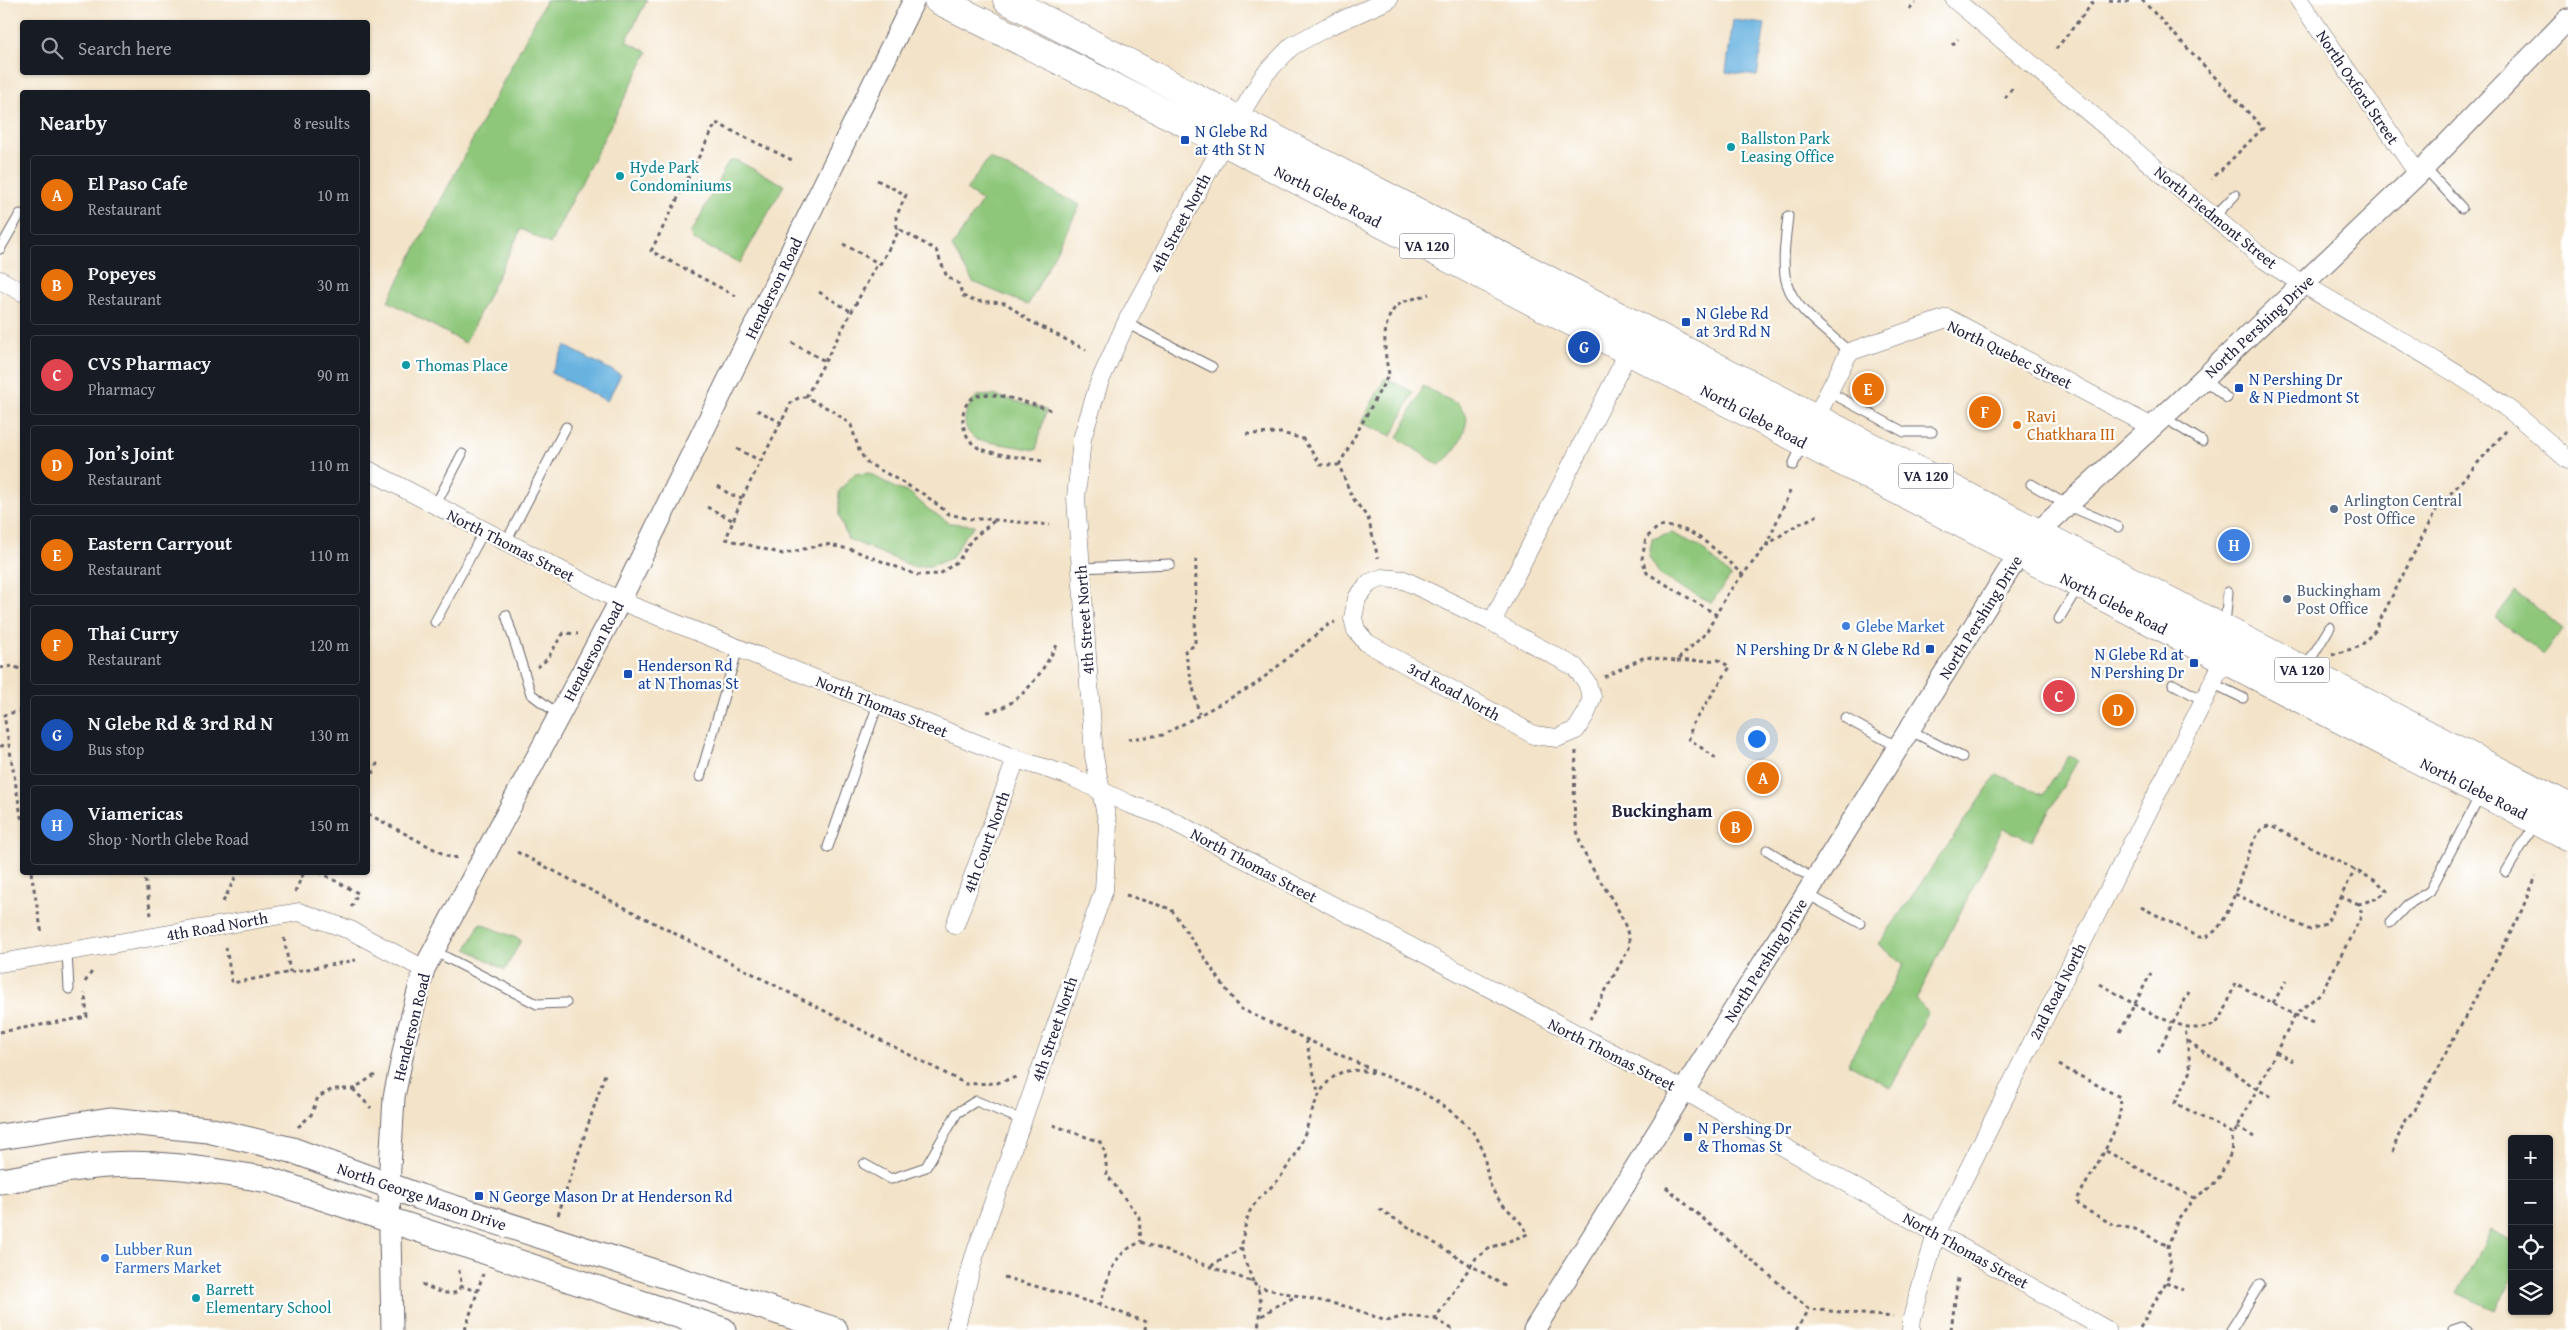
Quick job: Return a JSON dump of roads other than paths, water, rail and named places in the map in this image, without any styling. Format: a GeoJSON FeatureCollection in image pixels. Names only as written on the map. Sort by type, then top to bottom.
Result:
{"type":"FeatureCollection","features":[{"type":"Feature","properties":{"kind":"main road","name":"North Glebe Road"},"geometry":{"type":"LineString","coordinates":[[938,0],[1224,142],[2079,584],[2218,672],[2481,793],[2538,820],[2568,837]]}},
{"type":"Feature","properties":{"kind":"main road","name":"North Glebe Road"},"geometry":{"type":"LineString","coordinates":[[1007,0],[1641,327],[1804,442],[2036,534],[2568,807]]}},
{"type":"Feature","properties":{"kind":"main road"},"geometry":{"type":"LineString","coordinates":[[1629,351],[1641,327]]}},
{"type":"Feature","properties":{"kind":"main road","name":"North George Mason Drive"},"geometry":{"type":"LineString","coordinates":[[0,1137],[110,1120],[208,1130],[292,1150],[430,1200],[835,1330]]}},
{"type":"Feature","properties":{"kind":"main road","name":"North George Mason Drive"},"geometry":{"type":"LineString","coordinates":[[0,1181],[88,1166],[160,1166],[210,1170],[269,1180],[723,1330]]}},
{"type":"Feature","properties":{"kind":"street","name":"Henderson Road"},"geometry":{"type":"LineString","coordinates":[[392,1330],[389,1185],[394,1097],[406,1038],[429,960],[620,601],[914,0]]}},
{"type":"Feature","properties":{"kind":"street","name":"4th Street North"},"geometry":{"type":"LineString","coordinates":[[955,1330],[974,1257],[1104,890],[1108,825],[1094,756],[1076,498],[1082,439],[1099,383],[1126,323],[1224,142],[1264,75],[1292,46],[1327,27],[1388,0]]}},
{"type":"Feature","properties":{"kind":"street","name":"North Piedmont Street"},"geometry":{"type":"LineString","coordinates":[[1955,0],[2265,260],[2303,285],[2439,363],[2505,407],[2568,460]]}},
{"type":"Feature","properties":{"kind":"street","name":"North Oxford Street"},"geometry":{"type":"LineString","coordinates":[[2299,0],[2422,171]]}},
{"type":"Feature","properties":{"kind":"street","name":"North Pershing Drive"},"geometry":{"type":"LineString","coordinates":[[1534,1330],[2019,554],[2036,534],[2303,285],[2422,171],[2568,19]]}},
{"type":"Feature","properties":{"kind":"street"},"geometry":{"type":"LineString","coordinates":[[0,280],[20,291]]}},
{"type":"Feature","properties":{"kind":"street","name":"North Quebec Street"},"geometry":{"type":"LineString","coordinates":[[1849,352],[1947,318],[2157,422]]}},
{"type":"Feature","properties":{"kind":"street"},"geometry":{"type":"LineString","coordinates":[[1492,622],[1629,351]]}},
{"type":"Feature","properties":{"kind":"street"},"geometry":{"type":"LineString","coordinates":[[1804,442],[1849,352]]}},
{"type":"Feature","properties":{"kind":"street","name":"North Thomas Street"},"geometry":{"type":"LineString","coordinates":[[370,471],[620,601],[1016,759],[1070,776],[1101,792],[1163,816],[1581,1038],[1684,1090],[2107,1330]]}},
{"type":"Feature","properties":{"kind":"street","name":"3rd Road North"},"geometry":{"type":"LineString","coordinates":[[1382,578],[1404,580],[1492,622],[1575,667],[1586,681],[1592,697],[1586,714],[1576,730],[1558,738],[1534,735],[1367,642],[1356,630],[1353,618],[1357,598],[1369,583],[1382,578]]}},
{"type":"Feature","properties":{"kind":"street","name":"2nd Road North"},"geometry":{"type":"LineString","coordinates":[[1912,1324],[1936,1234],[2202,700],[2218,672]]}},
{"type":"Feature","properties":{"kind":"street","name":"4th Court North"},"geometry":{"type":"LineString","coordinates":[[955,925],[1016,759]]}},
{"type":"Feature","properties":{"kind":"street","name":"4th Road North"},"geometry":{"type":"LineString","coordinates":[[0,963],[299,912],[429,960]]}},
{"type":"Feature","properties":{"kind":"lane"},"geometry":{"type":"LineString","coordinates":[[2422,171],[2462,208]]}},
{"type":"Feature","properties":{"kind":"lane"},"geometry":{"type":"LineString","coordinates":[[2214,217],[2235,195]]}},
{"type":"Feature","properties":{"kind":"lane"},"geometry":{"type":"LineString","coordinates":[[0,249],[20,214]]}},
{"type":"Feature","properties":{"kind":"lane"},"geometry":{"type":"LineString","coordinates":[[1788,216],[1785,250],[1787,284],[1800,306],[1849,352]]}},
{"type":"Feature","properties":{"kind":"lane"},"geometry":{"type":"LineString","coordinates":[[1126,323],[1212,367]]}},
{"type":"Feature","properties":{"kind":"lane"},"geometry":{"type":"LineString","coordinates":[[2203,379],[2227,398]]}},
{"type":"Feature","properties":{"kind":"lane"},"geometry":{"type":"LineString","coordinates":[[1829,392],[1904,432],[1932,432]]}},
{"type":"Feature","properties":{"kind":"lane"},"geometry":{"type":"LineString","coordinates":[[2157,422],[2202,440]]}},
{"type":"Feature","properties":{"kind":"lane"},"geometry":{"type":"LineString","coordinates":[[506,542],[566,428]]}},
{"type":"Feature","properties":{"kind":"lane"},"geometry":{"type":"LineString","coordinates":[[435,506],[462,454]]}},
{"type":"Feature","properties":{"kind":"lane"},"geometry":{"type":"LineString","coordinates":[[2031,484],[2067,505],[2118,527]]}},
{"type":"Feature","properties":{"kind":"lane"},"geometry":{"type":"LineString","coordinates":[[435,622],[484,531]]}},
{"type":"Feature","properties":{"kind":"lane"},"geometry":{"type":"LineString","coordinates":[[1081,568],[1170,564]]}},
{"type":"Feature","properties":{"kind":"lane"},"geometry":{"type":"LineString","coordinates":[[2059,619],[2079,584]]}},
{"type":"Feature","properties":{"kind":"lane"},"geometry":{"type":"LineString","coordinates":[[2224,630],[2228,592]]}},
{"type":"Feature","properties":{"kind":"lane"},"geometry":{"type":"LineString","coordinates":[[506,615],[531,694],[559,715]]}},
{"type":"Feature","properties":{"kind":"lane"},"geometry":{"type":"LineString","coordinates":[[2304,671],[2330,627]]}},
{"type":"Feature","properties":{"kind":"lane"},"geometry":{"type":"LineString","coordinates":[[700,777],[738,648]]}},
{"type":"Feature","properties":{"kind":"lane"},"geometry":{"type":"LineString","coordinates":[[2218,672],[2243,698]]}},
{"type":"Feature","properties":{"kind":"lane"},"geometry":{"type":"LineString","coordinates":[[2173,684],[2202,700]]}},
{"type":"Feature","properties":{"kind":"lane"},"geometry":{"type":"LineString","coordinates":[[828,847],[878,704]]}},
{"type":"Feature","properties":{"kind":"lane"},"geometry":{"type":"LineString","coordinates":[[1845,718],[1962,757]]}},
{"type":"Feature","properties":{"kind":"lane"},"geometry":{"type":"LineString","coordinates":[[2390,923],[2407,905],[2430,891],[2481,793]]}},
{"type":"Feature","properties":{"kind":"lane"},"geometry":{"type":"LineString","coordinates":[[2506,872],[2538,820]]}},
{"type":"Feature","properties":{"kind":"lane"},"geometry":{"type":"LineString","coordinates":[[1767,850],[1811,887],[1860,923]]}},
{"type":"Feature","properties":{"kind":"lane"},"geometry":{"type":"LineString","coordinates":[[67,952],[69,989]]}},
{"type":"Feature","properties":{"kind":"lane"},"geometry":{"type":"LineString","coordinates":[[429,960],[537,1004],[566,1003]]}},
{"type":"Feature","properties":{"kind":"lane"},"geometry":{"type":"LineString","coordinates":[[864,1164],[891,1179],[926,1167],[957,1114],[976,1101],[1022,1120]]}},
{"type":"Feature","properties":{"kind":"lane"},"geometry":{"type":"LineString","coordinates":[[2231,1330],[2260,1284]]}},
{"type":"Feature","properties":{"kind":"lane"},"geometry":{"type":"LineString","coordinates":[[2452,1330],[2462,1328],[2466,1330]]}},
{"type":"Feature","properties":{"kind":"water"},"geometry":{"type":"Polygon","coordinates":[[[1733,20],[1765,24],[1757,76],[1726,72],[1733,20]]]}},
{"type":"Feature","properties":{"kind":"water"},"geometry":{"type":"Polygon","coordinates":[[[565,346],[621,375],[607,401],[551,373],[565,346]]]}},
{"type":"Feature","properties":{"kind":"place","name":"N Glebe Rd at 4th St N"},"geometry":{"type":"Point","coordinates":[1185,140]}},
{"type":"Feature","properties":{"kind":"place","name":"Ballston Park Leasing Office"},"geometry":{"type":"Point","coordinates":[1731,147]}},
{"type":"Feature","properties":{"kind":"place","name":"Hyde Park Condominiums"},"geometry":{"type":"Point","coordinates":[620,176]}},
{"type":"Feature","properties":{"kind":"place","name":"N Glebe Rd at 3rd Rd N"},"geometry":{"type":"Point","coordinates":[1686,322]}},
{"type":"Feature","properties":{"kind":"place","name":"N Glebe Rd & 3rd Rd N"},"geometry":{"type":"Point","coordinates":[1584,347]}},
{"type":"Feature","properties":{"kind":"place","name":"Thomas Place"},"geometry":{"type":"Point","coordinates":[406,365]}},
{"type":"Feature","properties":{"kind":"place","name":"N Pershing Dr & N Piedmont St"},"geometry":{"type":"Point","coordinates":[2239,388]}},
{"type":"Feature","properties":{"kind":"place","name":"Eastern Carryout"},"geometry":{"type":"Point","coordinates":[1868,389]}},
{"type":"Feature","properties":{"kind":"place","name":"Thai Curry"},"geometry":{"type":"Point","coordinates":[1985,412]}},
{"type":"Feature","properties":{"kind":"place","name":"Ravi Chatkhara III"},"geometry":{"type":"Point","coordinates":[2017,425]}},
{"type":"Feature","properties":{"kind":"place","name":"Arlington Central Post Office"},"geometry":{"type":"Point","coordinates":[2334,509]}},
{"type":"Feature","properties":{"kind":"place","name":"Viamericas"},"geometry":{"type":"Point","coordinates":[2234,545]}},
{"type":"Feature","properties":{"kind":"place","name":"Buckingham Post Office"},"geometry":{"type":"Point","coordinates":[2287,599]}},
{"type":"Feature","properties":{"kind":"place","name":"Glebe Market"},"geometry":{"type":"Point","coordinates":[1846,626]}},
{"type":"Feature","properties":{"kind":"place","name":"N Pershing Dr & N Glebe Rd"},"geometry":{"type":"Point","coordinates":[1930,649]}},
{"type":"Feature","properties":{"kind":"place","name":"N Glebe Rd at N Pershing Dr"},"geometry":{"type":"Point","coordinates":[2194,663]}},
{"type":"Feature","properties":{"kind":"place","name":"Henderson Rd at N Thomas St"},"geometry":{"type":"Point","coordinates":[628,674]}},
{"type":"Feature","properties":{"kind":"place","name":"CVS Pharmacy"},"geometry":{"type":"Point","coordinates":[2059,696]}},
{"type":"Feature","properties":{"kind":"place","name":"Jon’s Joint"},"geometry":{"type":"Point","coordinates":[2118,710]}},
{"type":"Feature","properties":{"kind":"place","name":"El Paso Cafe"},"geometry":{"type":"Point","coordinates":[1763,778]}},
{"type":"Feature","properties":{"kind":"place","name":"Popeyes"},"geometry":{"type":"Point","coordinates":[1736,827]}},
{"type":"Feature","properties":{"kind":"place","name":"N Pershing Dr & Thomas St"},"geometry":{"type":"Point","coordinates":[1688,1137]}},
{"type":"Feature","properties":{"kind":"place","name":"N George Mason Dr at Henderson Rd"},"geometry":{"type":"Point","coordinates":[479,1196]}},
{"type":"Feature","properties":{"kind":"place","name":"Lubber Run Farmers Market"},"geometry":{"type":"Point","coordinates":[105,1258]}},
{"type":"Feature","properties":{"kind":"place","name":"Barrett Elementary School"},"geometry":{"type":"Point","coordinates":[196,1298]}},
{"type":"Feature","properties":{"kind":"district","name":"Buckingham"},"geometry":{"type":"Point","coordinates":[1662,811]}}]}
